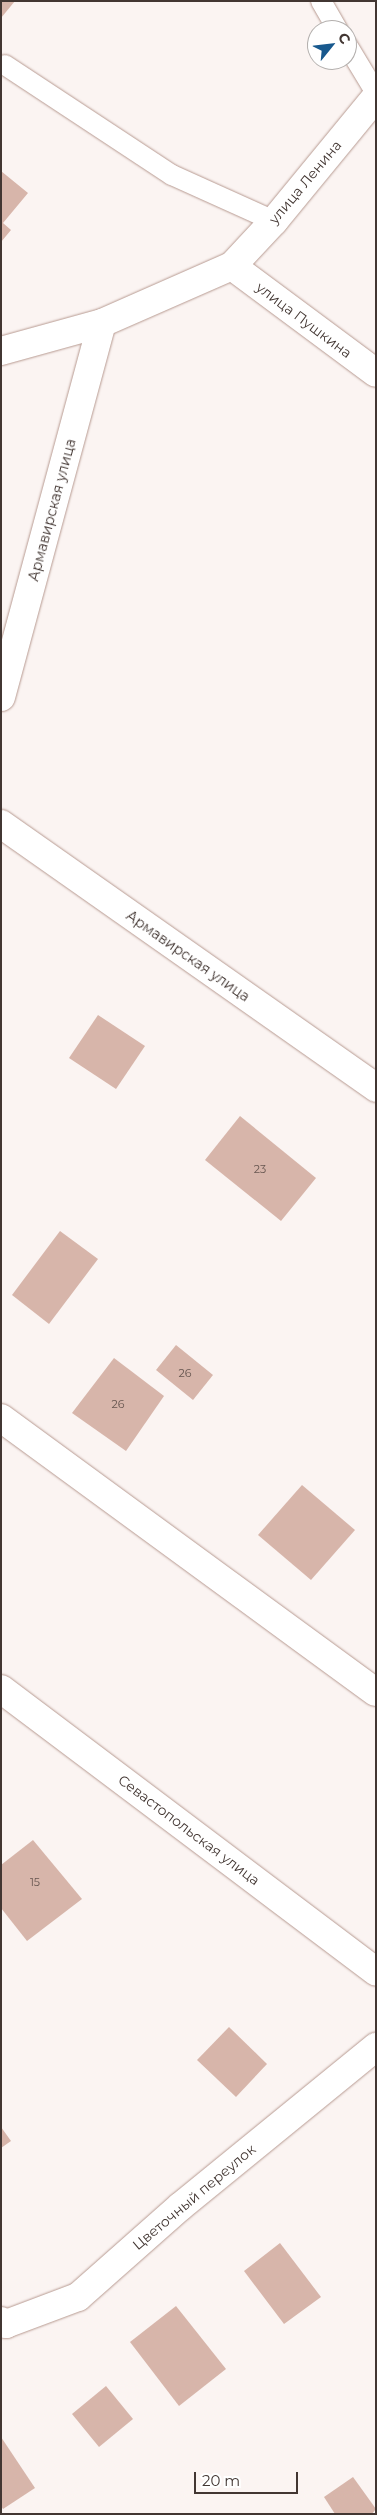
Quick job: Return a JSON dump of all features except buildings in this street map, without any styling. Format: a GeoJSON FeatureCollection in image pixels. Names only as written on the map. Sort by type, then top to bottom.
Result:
{"type":"FeatureCollection","features":[{"type":"Feature","properties":{"kind":"street","name":"улица Ленина"},"geometry":{"type":"LineString","coordinates":[[232,266],[274,221],[376,97]]}},
{"type":"Feature","properties":{"kind":"street"},"geometry":{"type":"LineString","coordinates":[[1,351],[102,323],[232,266]]}},
{"type":"Feature","properties":{"kind":"street","name":"улица Пушкина"},"geometry":{"type":"LineString","coordinates":[[232,266],[376,373]]}},
{"type":"Feature","properties":{"kind":"street","name":"Армавирская улица"},"geometry":{"type":"LineString","coordinates":[[1,697],[102,323]]}},
{"type":"Feature","properties":{"kind":"street","name":"Армавирская улица"},"geometry":{"type":"LineString","coordinates":[[1,824],[376,1088]]}},
{"type":"Feature","properties":{"kind":"street"},"geometry":{"type":"LineString","coordinates":[[1,1418],[376,1692]]}},
{"type":"Feature","properties":{"kind":"street","name":"Севастопольская улица"},"geometry":{"type":"LineString","coordinates":[[1,1688],[376,1972]]}},
{"type":"Feature","properties":{"kind":"street","name":"Цветочный переулок"},"geometry":{"type":"LineString","coordinates":[[1,2321],[6,2324],[78,2297],[181,2206],[376,2047]]}},
{"type":"Feature","properties":{"kind":"lane"},"geometry":{"type":"LineString","coordinates":[[320,1],[332,20]]}},
{"type":"Feature","properties":{"kind":"lane"},"geometry":{"type":"LineString","coordinates":[[357,62],[376,93]]}},
{"type":"Feature","properties":{"kind":"lane"},"geometry":{"type":"LineString","coordinates":[[5,65],[172,176],[274,221]]}}]}
